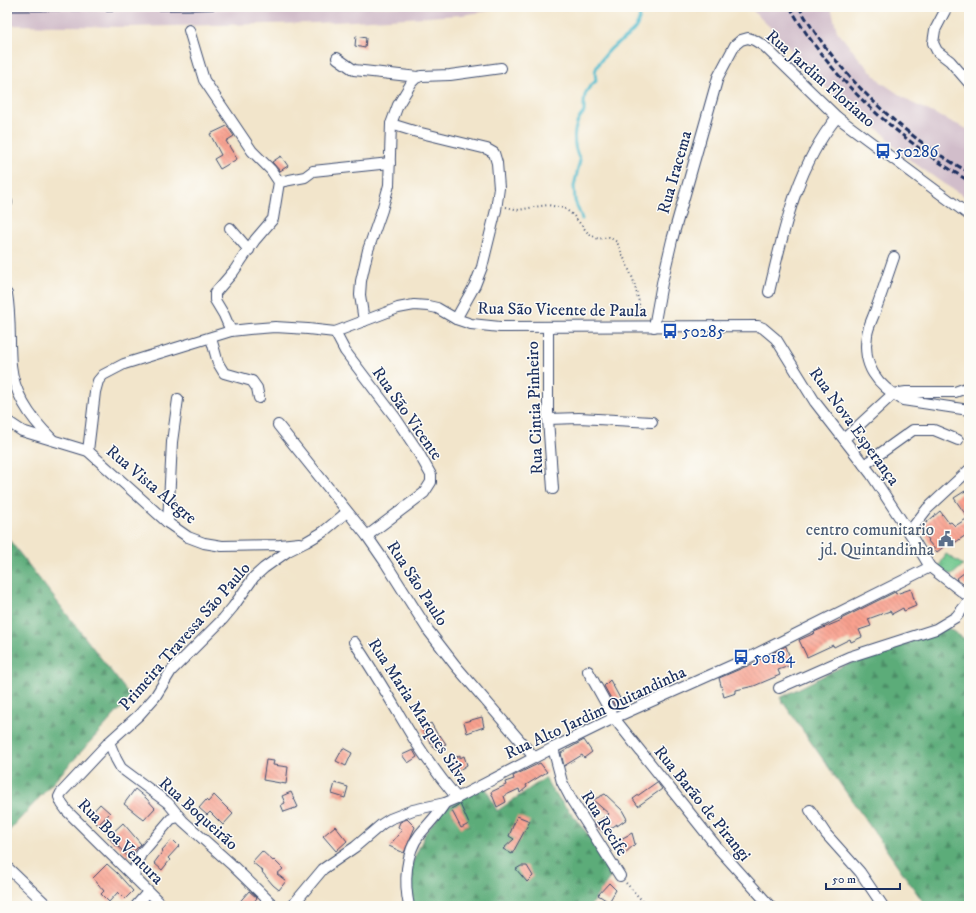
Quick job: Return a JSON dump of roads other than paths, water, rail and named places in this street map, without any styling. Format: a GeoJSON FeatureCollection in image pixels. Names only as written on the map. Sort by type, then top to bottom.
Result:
{"type":"FeatureCollection","features":[{"type":"Feature","properties":{"kind":"street"},"geometry":{"type":"LineString","coordinates":[[947,7],[933,37],[934,47],[950,61],[969,83]]}},
{"type":"Feature","properties":{"kind":"street"},"geometry":{"type":"LineString","coordinates":[[189,30],[204,80],[252,150],[271,170],[279,182],[273,219],[255,240],[234,271],[217,290],[214,297],[231,331]]}},
{"type":"Feature","properties":{"kind":"street","name":"Rua Jardim Floriano"},"geometry":{"type":"LineString","coordinates":[[748,38],[764,46],[837,116],[969,215]]}},
{"type":"Feature","properties":{"kind":"street","name":"Rua Iracema"},"geometry":{"type":"LineString","coordinates":[[654,327],[672,240],[718,77],[735,45],[741,40],[748,38]]}},
{"type":"Feature","properties":{"kind":"street"},"geometry":{"type":"LineString","coordinates":[[337,58],[354,70],[418,77],[501,68]]}},
{"type":"Feature","properties":{"kind":"street"},"geometry":{"type":"LineString","coordinates":[[364,321],[360,295],[361,281],[368,250],[386,199],[389,185],[391,124],[398,105],[406,91],[412,82],[418,77]]}},
{"type":"Feature","properties":{"kind":"street"},"geometry":{"type":"LineString","coordinates":[[769,292],[788,214],[798,186],[807,163],[818,143],[837,116]]}},
{"type":"Feature","properties":{"kind":"street"},"geometry":{"type":"LineString","coordinates":[[391,124],[491,151],[496,157],[499,188],[489,242],[475,286],[456,319]]}},
{"type":"Feature","properties":{"kind":"street"},"geometry":{"type":"LineString","coordinates":[[279,182],[305,176],[317,171],[390,163]]}},
{"type":"Feature","properties":{"kind":"street"},"geometry":{"type":"LineString","coordinates":[[230,228],[249,250]]}},
{"type":"Feature","properties":{"kind":"street"},"geometry":{"type":"LineString","coordinates":[[894,257],[867,335],[866,352],[868,366],[873,375],[893,394],[903,400],[969,410]]}},
{"type":"Feature","properties":{"kind":"street"},"geometry":{"type":"LineString","coordinates":[[7,294],[11,364],[16,387],[34,420],[54,440]]}},
{"type":"Feature","properties":{"kind":"street","name":"Rua São Vicente de Paula"},"geometry":{"type":"LineString","coordinates":[[88,451],[95,392],[98,381],[103,375],[124,364],[231,331],[275,327],[335,332],[398,308],[414,305],[437,308],[456,319],[482,326],[758,326],[763,328],[776,339]]}},
{"type":"Feature","properties":{"kind":"street","name":"Rua Cintia Pinheiro"},"geometry":{"type":"LineString","coordinates":[[548,327],[548,419],[553,489]]}},
{"type":"Feature","properties":{"kind":"street","name":"Rua São Vicente"},"geometry":{"type":"LineString","coordinates":[[335,332],[345,351],[395,417],[431,474],[431,482],[424,492],[367,536]]}},
{"type":"Feature","properties":{"kind":"street"},"geometry":{"type":"LineString","coordinates":[[211,338],[218,363],[224,373],[252,381],[257,388],[259,398]]}},
{"type":"Feature","properties":{"kind":"street","name":"Rua Nova Esperança"},"geometry":{"type":"LineString","coordinates":[[776,339],[815,402],[864,465],[909,532],[930,567]]}},
{"type":"Feature","properties":{"kind":"street"},"geometry":{"type":"LineString","coordinates":[[844,439],[893,394],[906,392],[955,392],[969,387]]}},
{"type":"Feature","properties":{"kind":"street"},"geometry":{"type":"LineString","coordinates":[[168,523],[172,442],[178,399]]}},
{"type":"Feature","properties":{"kind":"street"},"geometry":{"type":"LineString","coordinates":[[548,419],[580,418],[652,422]]}},
{"type":"Feature","properties":{"kind":"street","name":"Rua Vista Alegre"},"geometry":{"type":"LineString","coordinates":[[7,421],[22,431],[88,451],[168,523],[188,537],[204,543],[222,546],[280,545],[306,542]]}},
{"type":"Feature","properties":{"kind":"street","name":"Rua São Paulo"},"geometry":{"type":"LineString","coordinates":[[278,425],[367,536],[428,630],[455,665],[534,757]]}},
{"type":"Feature","properties":{"kind":"street"},"geometry":{"type":"LineString","coordinates":[[864,465],[913,430],[934,430],[958,440]]}},
{"type":"Feature","properties":{"kind":"street"},"geometry":{"type":"LineString","coordinates":[[909,532],[927,509],[969,470]]}},
{"type":"Feature","properties":{"kind":"street","name":"Primeira Travessa São Paulo"},"geometry":{"type":"LineString","coordinates":[[59,797],[63,790],[109,742],[139,716],[154,697],[171,671],[234,607],[254,577],[283,554],[323,532],[347,512]]}},
{"type":"Feature","properties":{"kind":"street"},"geometry":{"type":"LineString","coordinates":[[930,567],[965,594],[969,595]]}},
{"type":"Feature","properties":{"kind":"street","name":"Rua Alto Jardim Quitandinha"},"geometry":{"type":"LineString","coordinates":[[292,906],[323,869],[355,847],[390,819],[413,810],[445,803],[457,798],[534,757],[614,718],[744,660],[930,567]]}},
{"type":"Feature","properties":{"kind":"street"},"geometry":{"type":"LineString","coordinates":[[779,688],[849,657],[936,629],[956,617],[969,601]]}},
{"type":"Feature","properties":{"kind":"street","name":"Rua Maria Marques Silva"},"geometry":{"type":"LineString","coordinates":[[354,642],[369,663],[423,753],[457,798]]}},
{"type":"Feature","properties":{"kind":"street"},"geometry":{"type":"LineString","coordinates":[[588,671],[614,718]]}},
{"type":"Feature","properties":{"kind":"street","name":"Rua Barão de Pirangi"},"geometry":{"type":"LineString","coordinates":[[614,718],[717,847],[770,906]]}},
{"type":"Feature","properties":{"kind":"street","name":"Rua Boqueirão"},"geometry":{"type":"LineString","coordinates":[[109,742],[116,759],[122,768],[168,803],[179,817],[231,864],[274,906]]}},
{"type":"Feature","properties":{"kind":"street","name":"Rua Recife"},"geometry":{"type":"LineString","coordinates":[[553,748],[562,782],[620,876]]}},
{"type":"Feature","properties":{"kind":"street","name":"Rua Boa Ventura"},"geometry":{"type":"LineString","coordinates":[[59,797],[67,811],[163,906]]}},
{"type":"Feature","properties":{"kind":"street"},"geometry":{"type":"LineString","coordinates":[[409,906],[406,876],[410,853],[414,842],[435,818],[445,803]]}},
{"type":"Feature","properties":{"kind":"street"},"geometry":{"type":"LineString","coordinates":[[810,810],[826,834],[863,877],[883,906]]}},
{"type":"Feature","properties":{"kind":"street"},"geometry":{"type":"LineString","coordinates":[[134,878],[136,864],[141,854],[171,820],[179,817]]}},
{"type":"Feature","properties":{"kind":"street"},"geometry":{"type":"LineString","coordinates":[[8,868],[48,906]]}},
{"type":"Feature","properties":{"kind":"street"},"geometry":{"type":"LineString","coordinates":[[136,906],[148,892]]}},
{"type":"Feature","properties":{"kind":"waterway"},"geometry":{"type":"LineString","coordinates":[[582,219],[575,201],[574,186],[580,160],[577,154],[575,142],[575,129],[584,112],[584,98],[586,91],[596,81],[595,72],[597,66],[612,48],[629,35],[637,26],[640,15],[640,7]]}},
{"type":"Feature","properties":{"kind":"tram line"},"geometry":{"type":"LineString","coordinates":[[7,11],[193,10],[316,7]]}},
{"type":"Feature","properties":{"kind":"railway"},"geometry":{"type":"LineString","coordinates":[[790,7],[825,59],[868,106],[917,146],[969,181]]}},
{"type":"Feature","properties":{"kind":"railway"},"geometry":{"type":"LineString","coordinates":[[799,7],[832,56],[873,101],[919,140],[969,172]]}},
{"type":"Feature","properties":{"kind":"place","name":"50286"},"geometry":{"type":"Point","coordinates":[883,151]}},
{"type":"Feature","properties":{"kind":"place","name":"50285"},"geometry":{"type":"Point","coordinates":[670,331]}},
{"type":"Feature","properties":{"kind":"place","name":"centro comunitario jd. Quintandinha"},"geometry":{"type":"Point","coordinates":[946,539]}},
{"type":"Feature","properties":{"kind":"place","name":"50184"},"geometry":{"type":"Point","coordinates":[741,657]}}]}
